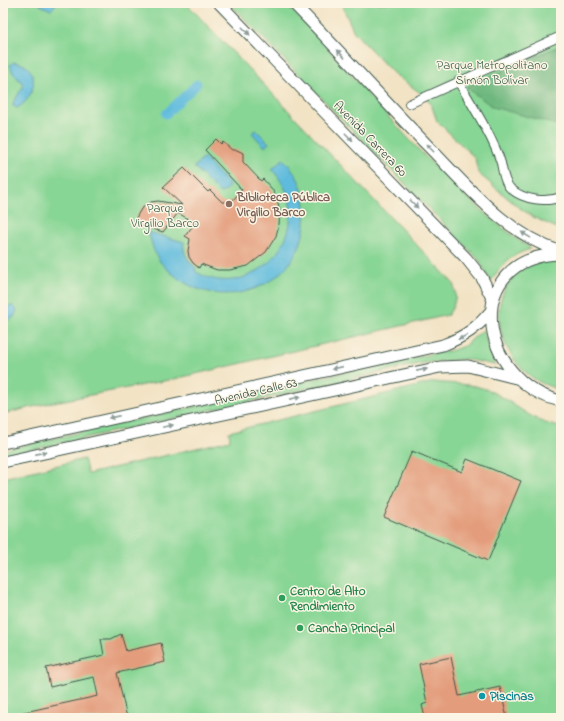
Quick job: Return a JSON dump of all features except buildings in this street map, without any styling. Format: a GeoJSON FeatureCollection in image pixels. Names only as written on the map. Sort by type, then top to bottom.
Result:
{"type":"FeatureCollection","features":[{"type":"Feature","properties":{"kind":"main road","name":"Avenida Carrera 60"},"geometry":{"type":"LineString","coordinates":[[219,3],[466,258],[482,278],[492,305]]}},
{"type":"Feature","properties":{"kind":"main road"},"geometry":{"type":"LineString","coordinates":[[293,3],[483,203],[524,234],[561,253]]}},
{"type":"Feature","properties":{"kind":"main road","name":"Avenida Calle 63"},"geometry":{"type":"LineString","coordinates":[[3,443],[444,345],[465,336],[475,329],[492,305],[502,282],[510,272],[520,264],[547,254],[561,253]]}},
{"type":"Feature","properties":{"kind":"main road"},"geometry":{"type":"LineString","coordinates":[[492,305],[490,322],[496,342],[507,365],[516,378],[536,392],[561,401]]}},
{"type":"Feature","properties":{"kind":"main road","name":"Avenida Calle 63"},"geometry":{"type":"LineString","coordinates":[[3,462],[440,367],[468,366],[516,378]]}},
{"type":"Feature","properties":{"kind":"street"},"geometry":{"type":"LineString","coordinates":[[409,104],[561,36]]}},
{"type":"Feature","properties":{"kind":"street"},"geometry":{"type":"LineString","coordinates":[[458,81],[496,152],[505,179],[510,188],[524,195],[537,199],[551,200],[561,197]]}},
{"type":"Feature","properties":{"kind":"green space","name":"Parque Virgilio Barco"},"geometry":{"type":"Polygon","coordinates":[[[3,3],[186,3],[453,283],[455,299],[453,307],[448,315],[174,379],[49,403],[3,414],[3,3]]]}},
{"type":"Feature","properties":{"kind":"green space"},"geometry":{"type":"Polygon","coordinates":[[[229,3],[285,3],[433,164],[496,223],[531,249],[518,254],[503,265],[491,282],[479,260],[229,3]]]}},
{"type":"Feature","properties":{"kind":"green space","name":"Parque Metropolitano Simón Bolívar"},"geometry":{"type":"Polygon","coordinates":[[[341,3],[561,3],[561,230],[533,217],[517,206],[478,173],[475,158],[437,121],[431,104],[419,92],[393,73],[354,32],[341,3]]]}},
{"type":"Feature","properties":{"kind":"green space"},"geometry":{"type":"Polygon","coordinates":[[[561,45],[561,126],[493,107],[466,87],[561,45]]]}},
{"type":"Feature","properties":{"kind":"green space"},"geometry":{"type":"Polygon","coordinates":[[[548,260],[561,261],[561,390],[533,378],[512,357],[505,344],[499,315],[501,301],[506,287],[515,275],[526,267],[548,260]]]}},
{"type":"Feature","properties":{"kind":"green space"},"geometry":{"type":"Polygon","coordinates":[[[483,330],[495,365],[465,359],[423,363],[3,456],[3,450],[377,365],[453,350],[464,346],[483,330]]]}},
{"type":"Feature","properties":{"kind":"green space","name":"Centro de Alto Rendimiento"},"geometry":{"type":"Polygon","coordinates":[[[434,382],[470,385],[483,388],[499,396],[532,417],[551,425],[561,427],[561,718],[3,718],[3,478],[84,459],[88,474],[230,440],[229,432],[434,382]]]}},
{"type":"Feature","properties":{"kind":"water"},"geometry":{"type":"Polygon","coordinates":[[[40,3],[57,3],[51,10],[40,5],[40,3]]]}},
{"type":"Feature","properties":{"kind":"water"},"geometry":{"type":"Polygon","coordinates":[[[14,62],[23,64],[29,69],[33,75],[34,82],[29,97],[17,108],[13,106],[13,103],[24,85],[13,73],[10,65],[14,62]]]}},
{"type":"Feature","properties":{"kind":"water"},"geometry":{"type":"Polygon","coordinates":[[[256,130],[269,143],[265,147],[252,133],[256,130]]]}},
{"type":"Feature","properties":{"kind":"water"},"geometry":{"type":"Polygon","coordinates":[[[204,158],[229,184],[225,191],[220,193],[194,167],[204,158]]]}},
{"type":"Feature","properties":{"kind":"water"},"geometry":{"type":"Polygon","coordinates":[[[283,159],[292,169],[298,180],[303,193],[305,207],[304,232],[296,253],[283,270],[266,284],[245,292],[223,294],[201,290],[179,279],[163,265],[158,259],[148,232],[184,242],[185,253],[190,262],[196,268],[195,271],[212,279],[230,280],[247,276],[262,268],[275,255],[285,240],[290,222],[290,204],[286,189],[272,169],[283,159]]]}},
{"type":"Feature","properties":{"kind":"water"},"geometry":{"type":"Polygon","coordinates":[[[13,306],[17,310],[14,317],[3,323],[3,308],[13,306]]]}},
{"type":"Feature","properties":{"kind":"waterway"},"geometry":{"type":"LineString","coordinates":[[166,114],[197,84]]}},
{"type":"Feature","properties":{"kind":"place","name":"Biblioteca Pública Virgilio Barco"},"geometry":{"type":"Point","coordinates":[229,204]}},
{"type":"Feature","properties":{"kind":"place","name":"Centro de Alto Rendimiento"},"geometry":{"type":"Point","coordinates":[282,598]}},
{"type":"Feature","properties":{"kind":"place","name":"Cancha Principal"},"geometry":{"type":"Point","coordinates":[300,628]}},
{"type":"Feature","properties":{"kind":"place","name":"Piscinas"},"geometry":{"type":"Point","coordinates":[482,696]}}]}
